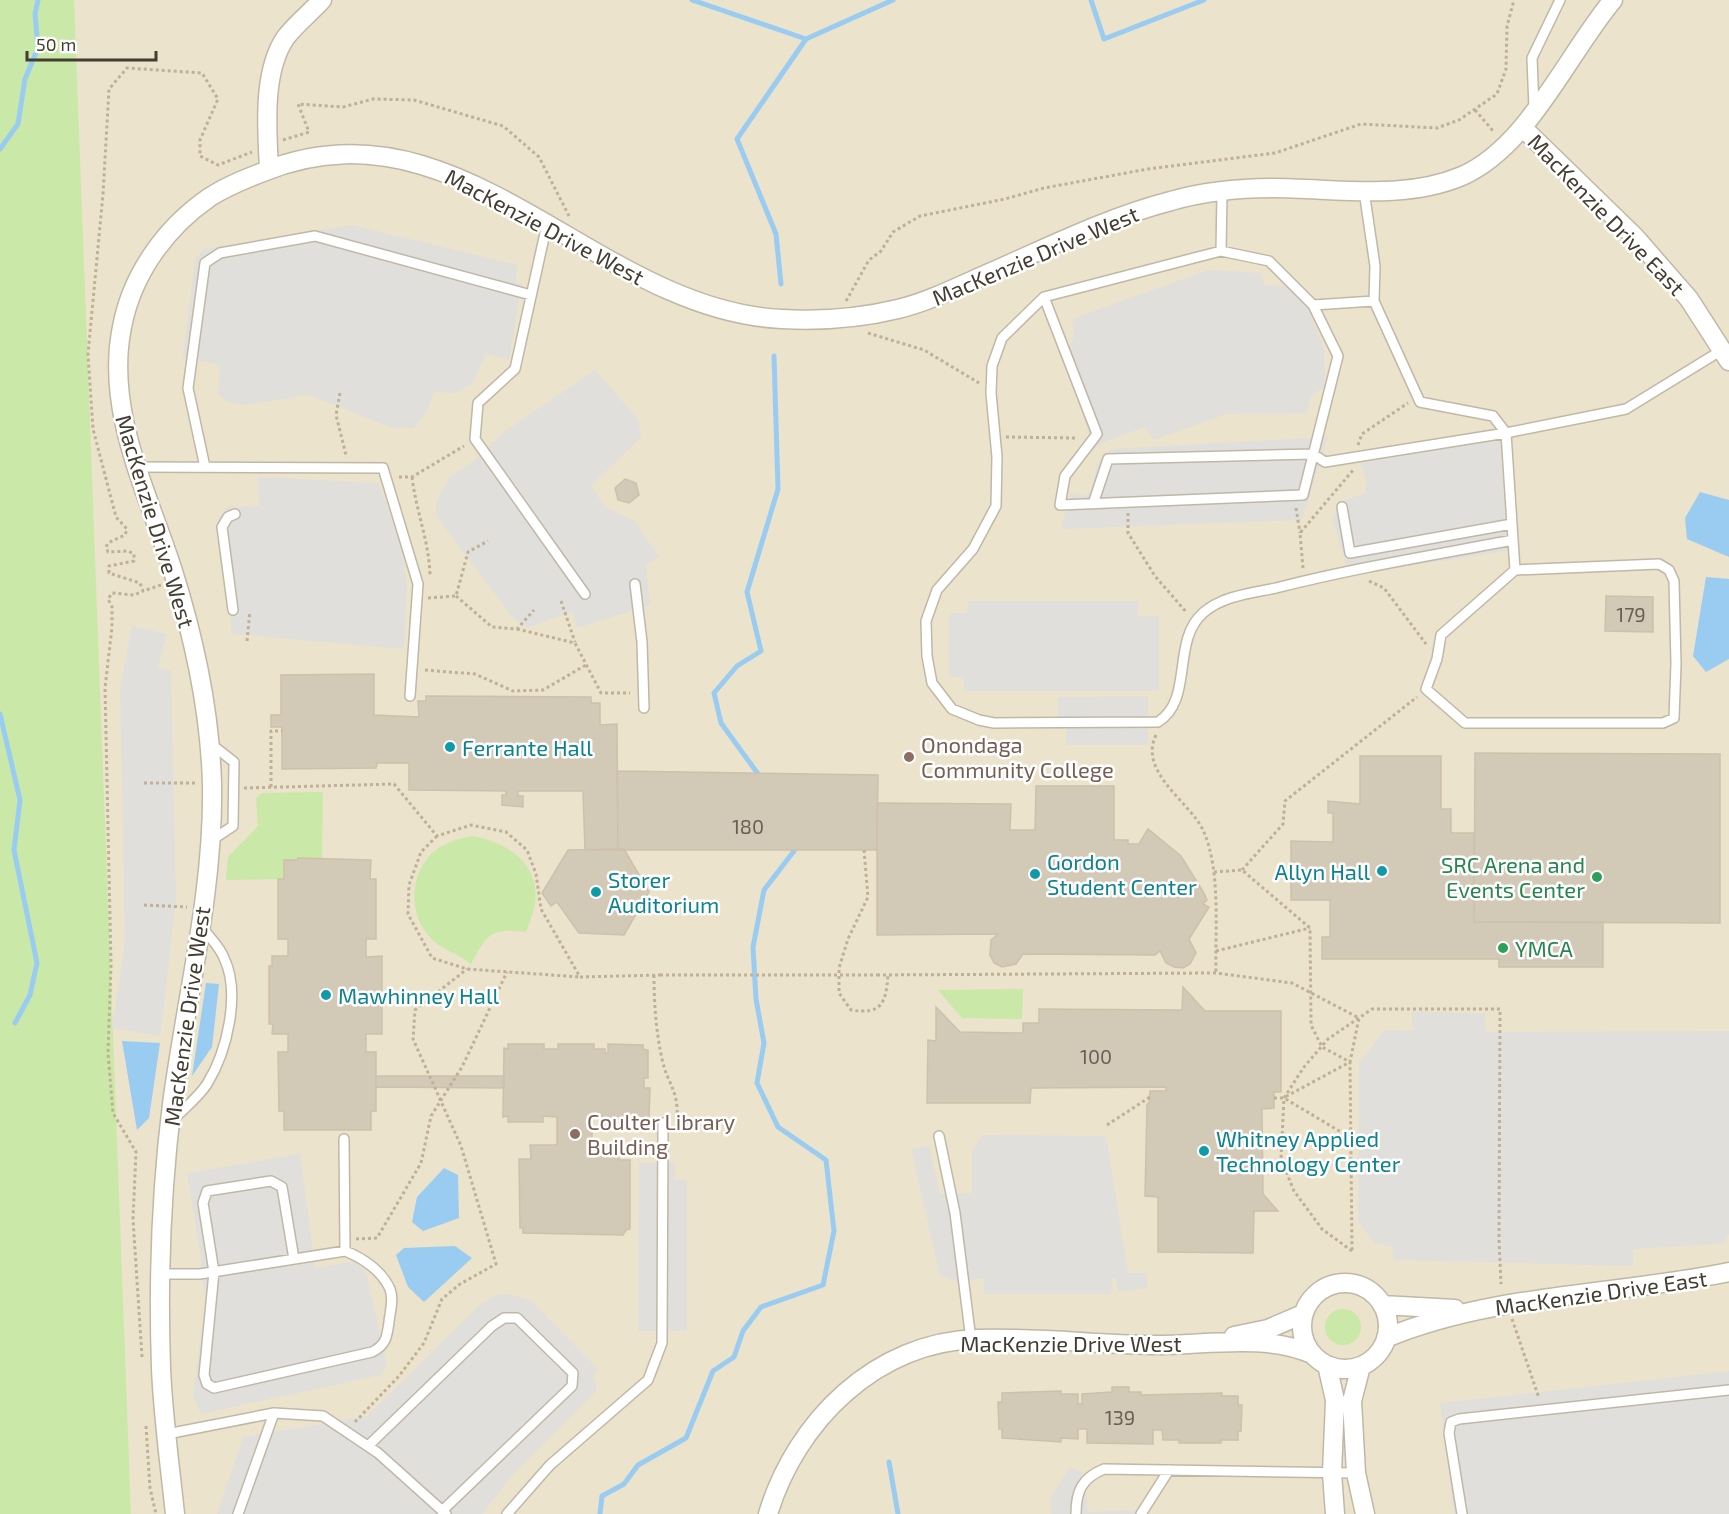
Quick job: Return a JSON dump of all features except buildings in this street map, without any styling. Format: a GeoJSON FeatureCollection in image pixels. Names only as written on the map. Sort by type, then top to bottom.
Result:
{"type":"FeatureCollection","features":[{"type":"Feature","properties":{"kind":"street"},"geometry":{"type":"LineString","coordinates":[[269,169],[270,77],[286,38],[322,0]]}},
{"type":"Feature","properties":{"kind":"street","name":"MacKenzie Drive West"},"geometry":{"type":"LineString","coordinates":[[175,1514],[161,1375],[160,1245],[170,1123],[210,842],[212,786],[209,742],[195,651],[175,577],[122,410],[117,365],[122,328],[132,290],[146,265],[173,228],[196,207],[225,187],[287,162],[326,155],[367,154],[408,160],[447,172],[547,224],[630,273],[700,304],[775,320],[854,325],[928,300],[1106,223],[1176,199],[1263,188],[1364,191],[1418,188],[1463,175],[1502,151],[1523,128],[1588,29],[1613,0]]}},
{"type":"Feature","properties":{"kind":"street","name":"MacKenzie Drive East"},"geometry":{"type":"LineString","coordinates":[[1523,128],[1635,237],[1689,299],[1726,355]]}},
{"type":"Feature","properties":{"kind":"street","name":"MacKenzie Drive East"},"geometry":{"type":"LineString","coordinates":[[1386,1338],[1420,1323],[1472,1310],[1729,1272]]}},
{"type":"Feature","properties":{"kind":"street"},"geometry":{"type":"LineString","coordinates":[[1319,1359],[1340,1369],[1361,1366],[1377,1354],[1386,1338],[1387,1321],[1382,1305],[1364,1288],[1340,1284],[1317,1293],[1303,1314],[1304,1342],[1319,1359],[1335,1401],[1332,1473],[1335,1514]]}},
{"type":"Feature","properties":{"kind":"street","name":"MacKenzie Drive East"},"geometry":{"type":"LineString","coordinates":[[1382,1305],[1472,1310]]}},
{"type":"Feature","properties":{"kind":"street","name":"MacKenzie Drive West"},"geometry":{"type":"LineString","coordinates":[[1204,1343],[1268,1329],[1303,1314]]}},
{"type":"Feature","properties":{"kind":"street","name":"MacKenzie Drive West"},"geometry":{"type":"LineString","coordinates":[[768,1514],[785,1471],[803,1437],[854,1383],[916,1352],[944,1343],[971,1340],[1152,1345],[1271,1344],[1292,1346],[1319,1359]]}},
{"type":"Feature","properties":{"kind":"street"},"geometry":{"type":"LineString","coordinates":[[1361,1366],[1352,1401],[1356,1473],[1365,1514]]}},
{"type":"Feature","properties":{"kind":"lane"},"geometry":{"type":"LineString","coordinates":[[1534,110],[1532,58],[1560,0]]}},
{"type":"Feature","properties":{"kind":"lane"},"geometry":{"type":"LineString","coordinates":[[1364,191],[1375,266],[1374,302],[1420,402],[1492,416],[1506,433],[1515,570]]}},
{"type":"Feature","properties":{"kind":"lane"},"geometry":{"type":"LineString","coordinates":[[1221,250],[1222,193]]}},
{"type":"Feature","properties":{"kind":"lane"},"geometry":{"type":"LineString","coordinates":[[547,224],[515,369],[478,403],[475,439],[585,594]]}},
{"type":"Feature","properties":{"kind":"lane"},"geometry":{"type":"LineString","coordinates":[[205,467],[188,388],[205,263],[220,253],[315,236],[531,295]]}},
{"type":"Feature","properties":{"kind":"lane"},"geometry":{"type":"LineString","coordinates":[[1044,297],[1097,434],[1065,476],[1060,505],[1303,495],[1338,356],[1313,305],[1269,261],[1221,250],[1044,297],[1002,338],[992,366],[996,506],[973,549],[937,590],[926,621],[927,656],[932,683],[952,709],[979,720],[994,723],[1158,722],[1173,709],[1188,634],[1202,613],[1230,599],[1304,581],[1513,540]]}},
{"type":"Feature","properties":{"kind":"lane"},"geometry":{"type":"LineString","coordinates":[[1313,305],[1374,302]]}},
{"type":"Feature","properties":{"kind":"lane"},"geometry":{"type":"LineString","coordinates":[[1093,504],[1108,459],[1314,454],[1325,462],[1506,433],[1626,409],[1726,355]]}},
{"type":"Feature","properties":{"kind":"lane"},"geometry":{"type":"LineString","coordinates":[[138,466],[383,468],[418,584],[410,696]]}},
{"type":"Feature","properties":{"kind":"lane"},"geometry":{"type":"LineString","coordinates":[[1342,507],[1350,554],[1512,524]]}},
{"type":"Feature","properties":{"kind":"lane"},"geometry":{"type":"LineString","coordinates":[[233,610],[222,526],[228,517],[236,514]]}},
{"type":"Feature","properties":{"kind":"lane"},"geometry":{"type":"LineString","coordinates":[[1659,564],[1669,570],[1674,581],[1676,664],[1674,718],[1664,723],[1465,723],[1426,689],[1437,659],[1441,635],[1515,570],[1659,564]]}},
{"type":"Feature","properties":{"kind":"lane"},"geometry":{"type":"LineString","coordinates":[[635,584],[642,642],[644,708]]}},
{"type":"Feature","properties":{"kind":"lane"},"geometry":{"type":"LineString","coordinates":[[209,742],[234,762],[233,826],[210,842]]}},
{"type":"Feature","properties":{"kind":"lane"},"geometry":{"type":"LineString","coordinates":[[170,1123],[206,1086],[221,1058],[229,1028],[231,988],[225,958],[201,916]]}},
{"type":"Feature","properties":{"kind":"lane"},"geometry":{"type":"LineString","coordinates":[[507,1514],[550,1465],[648,1380],[662,1343],[663,1123]]}},
{"type":"Feature","properties":{"kind":"lane"},"geometry":{"type":"LineString","coordinates":[[939,1136],[955,1213],[971,1340]]}},
{"type":"Feature","properties":{"kind":"lane"},"geometry":{"type":"LineString","coordinates":[[344,1139],[345,1251]]}},
{"type":"Feature","properties":{"kind":"lane"},"geometry":{"type":"LineString","coordinates":[[160,1274],[214,1272],[345,1251],[366,1259],[390,1289],[387,1339],[382,1347],[372,1352],[214,1388],[207,1384],[204,1375],[214,1272],[204,1197],[207,1191],[260,1182],[278,1182],[282,1187],[294,1259]]}},
{"type":"Feature","properties":{"kind":"lane"},"geometry":{"type":"LineString","coordinates":[[167,1434],[274,1413],[323,1416],[368,1446],[444,1512],[572,1386],[575,1380],[573,1373],[517,1318],[504,1318],[492,1326],[368,1446]]}},
{"type":"Feature","properties":{"kind":"lane"},"geometry":{"type":"LineString","coordinates":[[1462,1514],[1449,1433],[1451,1422],[1459,1419],[1543,1412],[1729,1390]]}},
{"type":"Feature","properties":{"kind":"lane"},"geometry":{"type":"LineString","coordinates":[[238,1514],[274,1413]]}},
{"type":"Feature","properties":{"kind":"lane"},"geometry":{"type":"LineString","coordinates":[[1076,1514],[1079,1488],[1089,1475],[1104,1469],[1356,1473]]}},
{"type":"Feature","properties":{"kind":"lane"},"geometry":{"type":"LineString","coordinates":[[1141,1514],[1169,1470]]}},
{"type":"Feature","properties":{"kind":"path"},"geometry":{"type":"LineString","coordinates":[[991,388],[924,350],[854,325],[846,298],[869,260],[881,250],[892,232],[920,216],[1005,199],[1044,188],[1148,169],[1275,153],[1361,124],[1437,128],[1459,120],[1497,94],[1506,69],[1508,26],[1514,0]]}},
{"type":"Feature","properties":{"kind":"path"},"geometry":{"type":"LineString","coordinates":[[250,153],[268,144],[309,132],[298,104],[343,108],[373,99],[414,100],[451,109],[503,126],[539,157],[570,220],[572,238]]}},
{"type":"Feature","properties":{"kind":"path"},"geometry":{"type":"LineString","coordinates":[[1300,533],[1339,483],[1354,472],[1354,456],[1362,434],[1409,402],[1414,388]]}},
{"type":"Feature","properties":{"kind":"path"},"geometry":{"type":"LineString","coordinates":[[340,393],[336,415],[350,468]]}},
{"type":"Feature","properties":{"kind":"path"},"geometry":{"type":"LineString","coordinates":[[995,436],[1072,440],[1097,434]]}},
{"type":"Feature","properties":{"kind":"path"},"geometry":{"type":"LineString","coordinates":[[385,476],[412,477],[475,439]]}},
{"type":"Feature","properties":{"kind":"path"},"geometry":{"type":"LineString","coordinates":[[412,477],[415,504],[429,552],[430,598]]}},
{"type":"Feature","properties":{"kind":"path"},"geometry":{"type":"LineString","coordinates":[[1294,495],[1304,581]]}},
{"type":"Feature","properties":{"kind":"path"},"geometry":{"type":"LineString","coordinates":[[1128,502],[1128,533],[1155,576],[1195,622]]}},
{"type":"Feature","properties":{"kind":"path"},"geometry":{"type":"LineString","coordinates":[[456,596],[468,552],[488,541]]}},
{"type":"Feature","properties":{"kind":"path"},"geometry":{"type":"LineString","coordinates":[[1364,579],[1384,588],[1437,659]]}},
{"type":"Feature","properties":{"kind":"path"},"geometry":{"type":"LineString","coordinates":[[142,1359],[133,1219],[136,1152],[113,1113],[108,1053],[111,965],[105,688],[112,627],[112,607],[108,599],[112,593],[134,595],[144,591]]}},
{"type":"Feature","properties":{"kind":"path"},"geometry":{"type":"LineString","coordinates":[[417,598],[456,596],[492,627],[517,629],[575,643]]}},
{"type":"Feature","properties":{"kind":"path"},"geometry":{"type":"LineString","coordinates":[[561,601],[575,643],[601,693],[643,693]]}},
{"type":"Feature","properties":{"kind":"path"},"geometry":{"type":"LineString","coordinates":[[517,629],[534,610]]}},
{"type":"Feature","properties":{"kind":"path"},"geometry":{"type":"LineString","coordinates":[[247,641],[250,611]]}},
{"type":"Feature","properties":{"kind":"path"},"geometry":{"type":"LineString","coordinates":[[412,670],[475,674],[513,691],[543,690],[586,665]]}},
{"type":"Feature","properties":{"kind":"path"},"geometry":{"type":"LineString","coordinates":[[1214,872],[1242,870],[1283,824],[1285,801],[1426,689]]}},
{"type":"Feature","properties":{"kind":"path"},"geometry":{"type":"LineString","coordinates":[[271,787],[271,731],[282,731]]}},
{"type":"Feature","properties":{"kind":"path"},"geometry":{"type":"LineString","coordinates":[[1163,732],[1154,736],[1153,759],[1161,777],[1203,830],[1214,872],[1216,973]]}},
{"type":"Feature","properties":{"kind":"path"},"geometry":{"type":"LineString","coordinates":[[144,783],[191,782],[212,786]]}},
{"type":"Feature","properties":{"kind":"path"},"geometry":{"type":"LineString","coordinates":[[234,788],[394,784],[437,836]]}},
{"type":"Feature","properties":{"kind":"path"},"geometry":{"type":"LineString","coordinates":[[580,977],[541,909],[536,874],[527,850],[506,832],[471,825],[437,836],[421,852],[409,885],[408,914],[432,958],[467,969],[580,977],[1216,973],[1293,983],[1359,1018]]}},
{"type":"Feature","properties":{"kind":"path"},"geometry":{"type":"LineString","coordinates":[[864,850],[868,897],[848,939],[839,968],[839,993],[851,1010],[864,1012],[878,1009],[886,998],[888,975]]}},
{"type":"Feature","properties":{"kind":"path"},"geometry":{"type":"LineString","coordinates":[[1242,870],[1310,928]]}},
{"type":"Feature","properties":{"kind":"path"},"geometry":{"type":"LineString","coordinates":[[144,905],[201,916]]}},
{"type":"Feature","properties":{"kind":"path"},"geometry":{"type":"LineString","coordinates":[[1216,951],[1310,928]]}},
{"type":"Feature","properties":{"kind":"path"},"geometry":{"type":"LineString","coordinates":[[1310,928],[1311,1025],[1322,1047],[1350,1062]]}},
{"type":"Feature","properties":{"kind":"path"},"geometry":{"type":"LineString","coordinates":[[346,1431],[399,1376],[424,1343],[442,1299],[460,1284],[496,1264],[461,1146],[413,1039],[415,1010],[467,969]]}},
{"type":"Feature","properties":{"kind":"path"},"geometry":{"type":"LineString","coordinates":[[345,1240],[377,1238],[421,1163],[431,1116],[462,1067],[507,972]]}},
{"type":"Feature","properties":{"kind":"path"},"geometry":{"type":"LineString","coordinates":[[654,975],[655,1020],[662,1062],[678,1100],[676,1130],[663,1140]]}},
{"type":"Feature","properties":{"kind":"path"},"geometry":{"type":"LineString","coordinates":[[1359,1018],[1350,1062],[1352,1251],[1322,1229],[1294,1191],[1281,1159],[1284,1098],[1304,1067],[1322,1047],[1359,1018],[1372,1009],[1500,1009],[1501,1284]]}},
{"type":"Feature","properties":{"kind":"path"},"geometry":{"type":"LineString","coordinates":[[1274,1098],[1284,1098],[1350,1062]]}},
{"type":"Feature","properties":{"kind":"path"},"geometry":{"type":"LineString","coordinates":[[1107,1125],[1150,1097]]}},
{"type":"Feature","properties":{"kind":"path"},"geometry":{"type":"LineString","coordinates":[[1284,1098],[1351,1138]]}},
{"type":"Feature","properties":{"kind":"path"},"geometry":{"type":"LineString","coordinates":[[1511,1316],[1543,1412]]}},
{"type":"Feature","properties":{"kind":"path"},"geometry":{"type":"LineString","coordinates":[[146,1418],[150,1488],[156,1514]]}},
{"type":"Feature","properties":{"kind":"shaded area","name":"Onondaga Community College"},"geometry":{"type":"Polygon","coordinates":[[[59,0],[1729,0],[1729,1514],[131,1514],[59,0]]]}},
{"type":"Feature","properties":{"kind":"shaded area"},"geometry":{"type":"Polygon","coordinates":[[[352,225],[517,265],[516,282],[522,284],[509,360],[486,353],[473,384],[457,393],[434,392],[427,412],[413,428],[392,428],[309,395],[245,405],[227,402],[218,393],[220,365],[183,357],[195,260],[204,249],[352,225]]]}},
{"type":"Feature","properties":{"kind":"shaded area"},"geometry":{"type":"Polygon","coordinates":[[[1208,270],[1261,273],[1264,285],[1300,287],[1324,349],[1325,386],[1311,396],[1307,413],[1226,414],[1154,440],[1145,427],[1104,442],[1093,450],[1067,354],[1074,335],[1072,319],[1208,270]]]}},
{"type":"Feature","properties":{"kind":"shaded area"},"geometry":{"type":"Polygon","coordinates":[[[595,370],[638,419],[641,437],[591,486],[606,508],[634,520],[659,557],[646,565],[650,605],[577,628],[572,612],[527,628],[514,619],[437,517],[436,502],[449,478],[476,459],[504,432],[595,370]]]}},
{"type":"Feature","properties":{"kind":"shaded area"},"geometry":{"type":"Polygon","coordinates":[[[1328,437],[1302,520],[1061,529],[1070,493],[1084,496],[1090,493],[1098,462],[1111,449],[1328,437]]]}},
{"type":"Feature","properties":{"kind":"shaded area"},"geometry":{"type":"Polygon","coordinates":[[[1500,439],[1507,551],[1350,575],[1332,519],[1340,502],[1365,493],[1366,478],[1360,463],[1500,439]]]}},
{"type":"Feature","properties":{"kind":"shaded area"},"geometry":{"type":"Polygon","coordinates":[[[258,477],[379,483],[402,549],[407,585],[404,649],[232,634],[218,519],[227,507],[259,506],[258,477]]]}},
{"type":"Feature","properties":{"kind":"shaded area"},"geometry":{"type":"Polygon","coordinates":[[[968,601],[1138,601],[1138,616],[1159,616],[1159,691],[964,691],[964,677],[949,677],[949,613],[967,613],[968,601]]]}},
{"type":"Feature","properties":{"kind":"shaded area"},"geometry":{"type":"Polygon","coordinates":[[[132,626],[167,634],[158,668],[171,671],[176,901],[160,1036],[112,1028],[125,943],[120,688],[132,626]]]}},
{"type":"Feature","properties":{"kind":"shaded area"},"geometry":{"type":"Polygon","coordinates":[[[1148,696],[1148,745],[1066,745],[1066,729],[1058,729],[1058,697],[1148,696]]]}},
{"type":"Feature","properties":{"kind":"shaded area"},"geometry":{"type":"Polygon","coordinates":[[[1412,1011],[1485,1014],[1486,1032],[1729,1031],[1729,1234],[1723,1244],[1633,1249],[1633,1266],[1394,1260],[1392,1247],[1374,1243],[1358,1221],[1359,1063],[1385,1030],[1413,1031],[1412,1011]]]}},
{"type":"Feature","properties":{"kind":"shaded area"},"geometry":{"type":"Polygon","coordinates":[[[982,1135],[1106,1136],[1128,1273],[1146,1273],[1148,1288],[1118,1292],[1115,1277],[1112,1279],[1111,1294],[984,1294],[984,1278],[956,1281],[940,1276],[911,1149],[929,1146],[940,1194],[972,1193],[972,1152],[982,1135]]]}},
{"type":"Feature","properties":{"kind":"shaded area"},"geometry":{"type":"Polygon","coordinates":[[[300,1154],[315,1268],[356,1261],[367,1275],[387,1366],[381,1375],[201,1414],[193,1396],[206,1295],[200,1274],[201,1259],[187,1173],[300,1154]]]}},
{"type":"Feature","properties":{"kind":"shaded area"},"geometry":{"type":"Polygon","coordinates":[[[639,1163],[675,1163],[675,1180],[687,1180],[687,1331],[638,1331],[639,1163]]]}},
{"type":"Feature","properties":{"kind":"shaded area"},"geometry":{"type":"Polygon","coordinates":[[[509,1294],[530,1300],[598,1369],[593,1376],[597,1390],[513,1474],[482,1514],[217,1514],[243,1437],[367,1416],[483,1302],[497,1295],[509,1294]]]}},
{"type":"Feature","properties":{"kind":"shaded area"},"geometry":{"type":"Polygon","coordinates":[[[1729,1371],[1729,1514],[1454,1514],[1440,1403],[1729,1371]]]}},
{"type":"Feature","properties":{"kind":"shaded area"},"geometry":{"type":"Polygon","coordinates":[[[1070,1467],[1083,1473],[1088,1512],[1140,1510],[1142,1514],[1051,1514],[1050,1498],[1070,1467]]]}},
{"type":"Feature","properties":{"kind":"green space"},"geometry":{"type":"Polygon","coordinates":[[[0,0],[74,0],[131,1514],[0,1514],[0,0]]]}},
{"type":"Feature","properties":{"kind":"green space"},"geometry":{"type":"Polygon","coordinates":[[[323,792],[322,858],[284,860],[284,879],[226,880],[228,857],[258,826],[256,798],[262,793],[323,792]]]}},
{"type":"Feature","properties":{"kind":"green space"},"geometry":{"type":"Polygon","coordinates":[[[471,836],[497,843],[508,849],[527,866],[535,890],[535,904],[526,932],[505,931],[491,935],[486,939],[471,964],[438,945],[429,936],[417,915],[415,891],[421,868],[428,857],[445,844],[471,836]]]}},
{"type":"Feature","properties":{"kind":"green space"},"geometry":{"type":"Polygon","coordinates":[[[1023,989],[1022,1019],[962,1018],[938,990],[1023,989]]]}},
{"type":"Feature","properties":{"kind":"green space"},"geometry":{"type":"Polygon","coordinates":[[[1343,1309],[1356,1314],[1361,1327],[1356,1340],[1343,1345],[1330,1340],[1325,1327],[1330,1314],[1343,1309]]]}},
{"type":"Feature","properties":{"kind":"water"},"geometry":{"type":"Polygon","coordinates":[[[1700,492],[1729,500],[1729,557],[1687,539],[1685,518],[1700,492]]]}},
{"type":"Feature","properties":{"kind":"water"},"geometry":{"type":"Polygon","coordinates":[[[1706,577],[1729,579],[1729,659],[1706,672],[1693,656],[1706,577]]]}},
{"type":"Feature","properties":{"kind":"water"},"geometry":{"type":"Polygon","coordinates":[[[206,983],[219,984],[212,1047],[192,1076],[206,983]]]}},
{"type":"Feature","properties":{"kind":"water"},"geometry":{"type":"Polygon","coordinates":[[[122,1041],[160,1043],[149,1118],[137,1130],[122,1041]]]}},
{"type":"Feature","properties":{"kind":"water"},"geometry":{"type":"Polygon","coordinates":[[[444,1168],[458,1175],[459,1218],[423,1231],[412,1222],[417,1197],[444,1168]]]}},
{"type":"Feature","properties":{"kind":"water"},"geometry":{"type":"Polygon","coordinates":[[[455,1246],[472,1258],[424,1302],[408,1287],[396,1255],[404,1248],[455,1246]]]}},
{"type":"Feature","properties":{"kind":"waterway"},"geometry":{"type":"LineString","coordinates":[[0,149],[18,124],[25,79],[38,48],[35,14],[38,0]]}},
{"type":"Feature","properties":{"kind":"waterway"},"geometry":{"type":"LineString","coordinates":[[692,0],[806,39]]}},
{"type":"Feature","properties":{"kind":"waterway"},"geometry":{"type":"LineString","coordinates":[[781,284],[776,234],[737,139],[806,39],[893,0]]}},
{"type":"Feature","properties":{"kind":"waterway"},"geometry":{"type":"LineString","coordinates":[[1091,0],[1104,39],[1204,0]]}},
{"type":"Feature","properties":{"kind":"waterway"},"geometry":{"type":"LineString","coordinates":[[761,778],[721,723],[714,693],[737,666],[761,651],[747,592],[778,489],[774,356]]}},
{"type":"Feature","properties":{"kind":"waterway"},"geometry":{"type":"LineString","coordinates":[[0,714],[20,800],[14,850],[37,963],[30,995],[15,1023]]}},
{"type":"Feature","properties":{"kind":"waterway"},"geometry":{"type":"LineString","coordinates":[[600,1514],[602,1496],[624,1484],[638,1465],[686,1438],[713,1371],[734,1357],[743,1331],[761,1307],[823,1285],[834,1231],[826,1160],[778,1127],[757,1083],[764,1043],[756,999],[753,947],[764,890],[794,851],[792,845]]}},
{"type":"Feature","properties":{"kind":"waterway"},"geometry":{"type":"LineString","coordinates":[[889,1462],[898,1514]]}},
{"type":"Feature","properties":{"kind":"place","name":"Ferrante Hall"},"geometry":{"type":"Point","coordinates":[450,747]}},
{"type":"Feature","properties":{"kind":"place","name":"Onondaga Community College"},"geometry":{"type":"Point","coordinates":[909,757]}},
{"type":"Feature","properties":{"kind":"place","name":"Allyn Hall"},"geometry":{"type":"Point","coordinates":[1382,871]}},
{"type":"Feature","properties":{"kind":"place","name":"Gordon Student Center"},"geometry":{"type":"Point","coordinates":[1035,874]}},
{"type":"Feature","properties":{"kind":"place","name":"SRC Arena and Events Center"},"geometry":{"type":"Point","coordinates":[1597,877]}},
{"type":"Feature","properties":{"kind":"place","name":"Storer Auditorium"},"geometry":{"type":"Point","coordinates":[596,892]}},
{"type":"Feature","properties":{"kind":"place","name":"YMCA"},"geometry":{"type":"Point","coordinates":[1503,948]}},
{"type":"Feature","properties":{"kind":"place","name":"Mawhinney Hall"},"geometry":{"type":"Point","coordinates":[326,995]}},
{"type":"Feature","properties":{"kind":"place","name":"Coulter Library Building"},"geometry":{"type":"Point","coordinates":[575,1134]}},
{"type":"Feature","properties":{"kind":"place","name":"Whitney Applied Technology Center"},"geometry":{"type":"Point","coordinates":[1204,1151]}}]}
